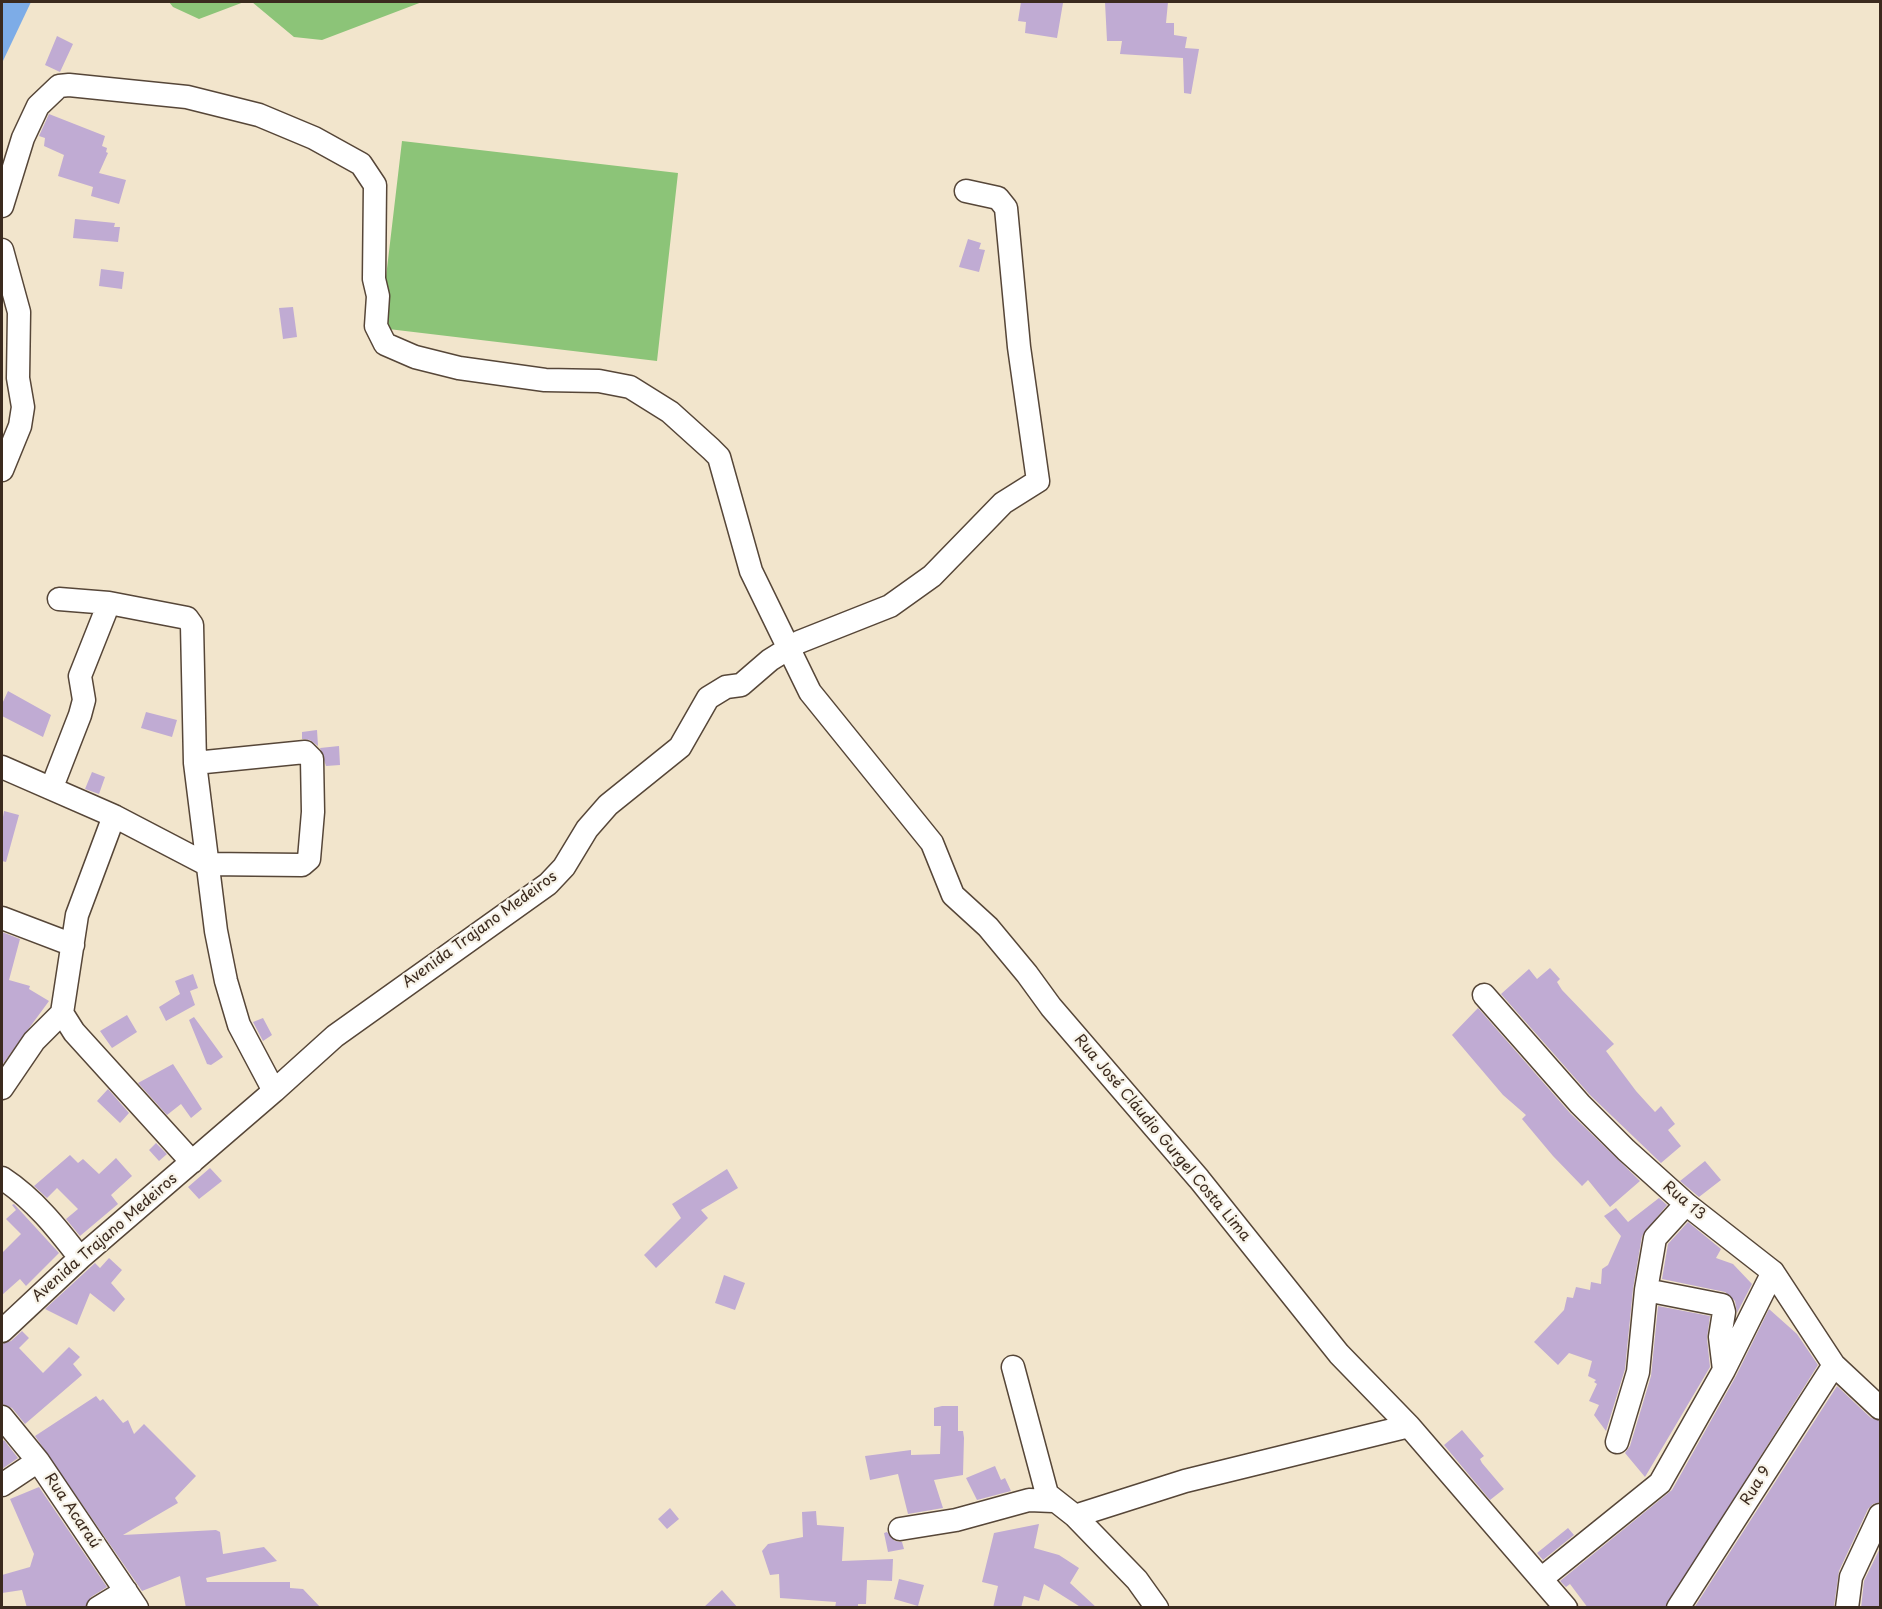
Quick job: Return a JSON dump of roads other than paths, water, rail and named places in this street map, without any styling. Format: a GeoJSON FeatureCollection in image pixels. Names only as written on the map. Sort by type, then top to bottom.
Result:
{"type":"FeatureCollection","features":[{"type":"Feature","properties":{"kind":"street","name":"Rua José Cláudio Gurgel Costa Lima"},"geometry":{"type":"LineString","coordinates":[[2,206],[23,138],[38,106],[60,86],[187,97],[259,115],[314,138],[362,164],[375,185],[374,279],[378,296],[376,326],[385,344],[415,357],[459,368],[562,382],[617,383],[630,387],[670,412],[696,433],[719,457],[751,571],[787,649],[818,704],[932,843],[954,895],[982,921],[1027,974],[1051,1007],[1199,1179],[1339,1354],[1409,1426],[1566,1608]]}},
{"type":"Feature","properties":{"kind":"street","name":"Avenida Trajano Medeiros"},"geometry":{"type":"LineString","coordinates":[[2,1330],[80,1258],[274,1091],[334,1036],[548,884],[564,867],[588,829],[608,806],[680,747],[708,698],[726,687],[741,685],[770,660],[787,649],[890,606],[932,576],[1003,503],[1038,481],[1019,346],[1006,208],[998,198],[966,192]]}},
{"type":"Feature","properties":{"kind":"street"},"geometry":{"type":"LineString","coordinates":[[2,250],[19,312],[18,378],[23,407],[20,426],[2,470]]}},
{"type":"Feature","properties":{"kind":"street"},"geometry":{"type":"LineString","coordinates":[[59,599],[110,603],[187,618],[192,625],[195,763],[206,864],[222,961],[239,1025],[274,1091]]}},
{"type":"Feature","properties":{"kind":"street"},"geometry":{"type":"LineString","coordinates":[[52,787],[84,700],[80,676],[110,603]]}},
{"type":"Feature","properties":{"kind":"street"},"geometry":{"type":"LineString","coordinates":[[2,767],[114,816],[206,864],[306,863],[309,859],[313,812],[312,759],[305,752],[195,763]]}},
{"type":"Feature","properties":{"kind":"street"},"geometry":{"type":"LineString","coordinates":[[2,1088],[34,1041],[62,1012],[77,915],[114,816]]}},
{"type":"Feature","properties":{"kind":"street"},"geometry":{"type":"LineString","coordinates":[[2,918],[73,945]]}},
{"type":"Feature","properties":{"kind":"street","name":"Rua 13"},"geometry":{"type":"LineString","coordinates":[[1484,995],[1580,1104],[1686,1204],[1773,1272],[1834,1365],[1881,1408]]}},
{"type":"Feature","properties":{"kind":"street"},"geometry":{"type":"LineString","coordinates":[[62,1012],[74,1032],[192,1162]]}},
{"type":"Feature","properties":{"kind":"street"},"geometry":{"type":"LineString","coordinates":[[2,1178],[20,1190],[80,1258]]}},
{"type":"Feature","properties":{"kind":"street"},"geometry":{"type":"LineString","coordinates":[[1617,1442],[1638,1372],[1646,1290],[1656,1238],[1686,1204]]}},
{"type":"Feature","properties":{"kind":"street"},"geometry":{"type":"LineString","coordinates":[[1541,1579],[1660,1483],[1724,1370],[1773,1272]]}},
{"type":"Feature","properties":{"kind":"street"},"geometry":{"type":"LineString","coordinates":[[1646,1290],[1722,1305],[1724,1312],[1720,1337],[1724,1370]]}},
{"type":"Feature","properties":{"kind":"street","name":"Rua 9"},"geometry":{"type":"LineString","coordinates":[[1678,1608],[1834,1365]]}},
{"type":"Feature","properties":{"kind":"street"},"geometry":{"type":"LineString","coordinates":[[1013,1367],[1047,1494],[1075,1516],[1137,1580],[1157,1608]]}},
{"type":"Feature","properties":{"kind":"street","name":"Rua Acaraú"},"geometry":{"type":"LineString","coordinates":[[2,1417],[38,1461],[132,1599]]}},
{"type":"Feature","properties":{"kind":"street"},"geometry":{"type":"LineString","coordinates":[[1075,1516],[1185,1481],[1409,1426]]}},
{"type":"Feature","properties":{"kind":"street"},"geometry":{"type":"LineString","coordinates":[[2,1485],[38,1461]]}},
{"type":"Feature","properties":{"kind":"street"},"geometry":{"type":"LineString","coordinates":[[900,1529],[956,1520],[1029,1500],[1053,1501]]}},
{"type":"Feature","properties":{"kind":"street"},"geometry":{"type":"LineString","coordinates":[[1847,1608],[1851,1576],[1881,1515]]}},
{"type":"Feature","properties":{"kind":"street"},"geometry":{"type":"LineString","coordinates":[[98,1608],[132,1599]]}},
{"type":"Feature","properties":{"kind":"water"},"geometry":{"type":"Polygon","coordinates":[[[2,2],[31,2],[2,63],[2,2]]]}}]}
